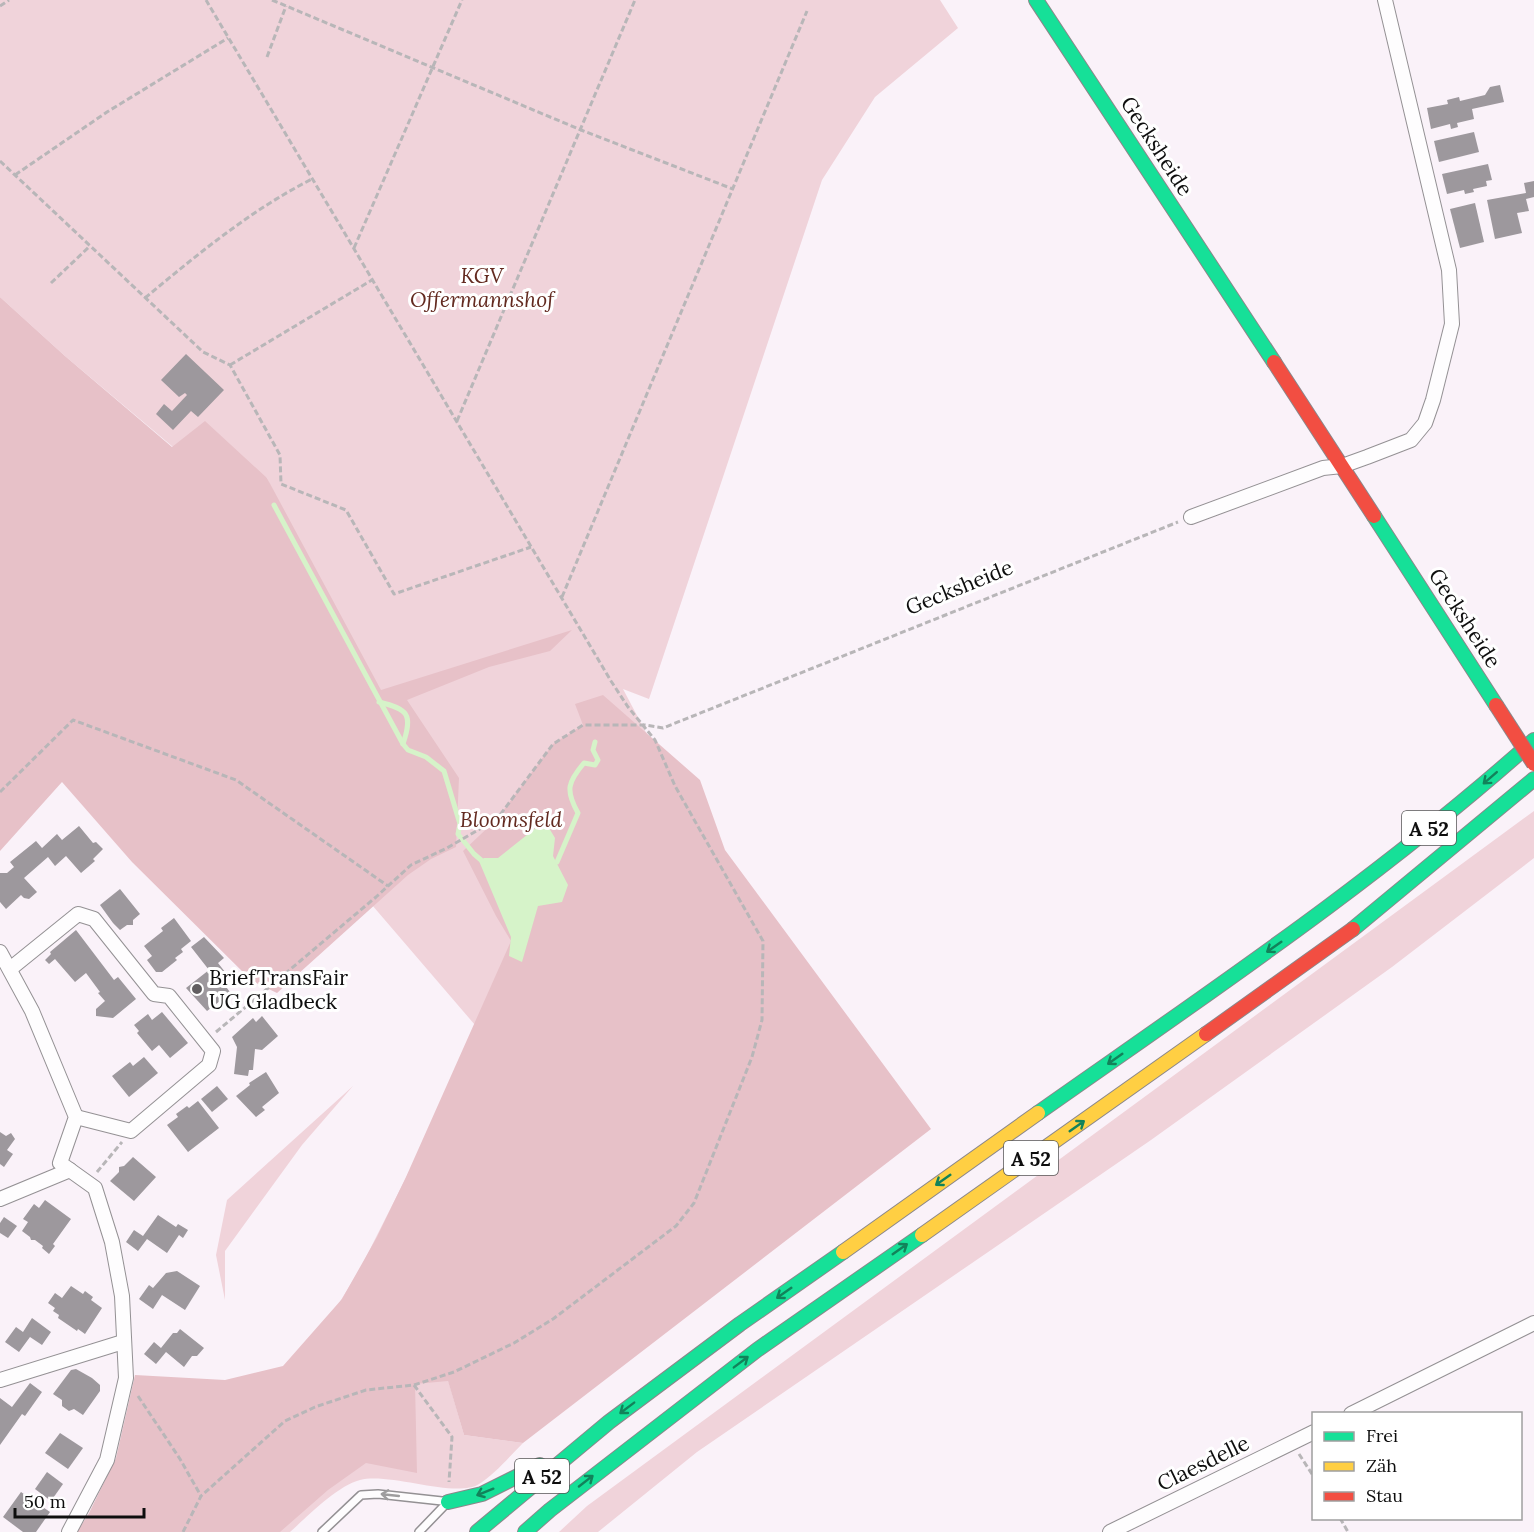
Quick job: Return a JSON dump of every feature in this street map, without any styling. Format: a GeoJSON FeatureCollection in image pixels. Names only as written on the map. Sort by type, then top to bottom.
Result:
{"type":"FeatureCollection","features":[{"type":"Feature","properties":{"kind":"main road","name":"Gecksheide"},"geometry":{"type":"LineString","coordinates":[[1036,0],[1342,466],[1534,764]]}},
{"type":"Feature","properties":{"kind":"main road","name":"A 52"},"geometry":{"type":"LineString","coordinates":[[477,1532],[609,1422],[740,1324],[1322,913],[1485,783],[1534,740]]}},
{"type":"Feature","properties":{"kind":"main road","name":"A 52"},"geometry":{"type":"LineString","coordinates":[[525,1532],[757,1350],[1341,938],[1534,779]]}},
{"type":"Feature","properties":{"kind":"main road"},"geometry":{"type":"LineString","coordinates":[[448,1502],[482,1494],[538,1466],[609,1422]]}},
{"type":"Feature","properties":{"kind":"street"},"geometry":{"type":"LineString","coordinates":[[1191,517],[1323,468],[1342,466],[1411,440],[1425,423],[1452,324],[1449,270],[1385,0]]}},
{"type":"Feature","properties":{"kind":"street"},"geometry":{"type":"LineString","coordinates":[[10,969],[78,914],[94,920],[154,994],[169,996],[213,1051],[209,1065],[131,1131],[76,1117]]}},
{"type":"Feature","properties":{"kind":"street"},"geometry":{"type":"LineString","coordinates":[[0,951],[32,1011],[76,1117],[60,1163],[95,1188],[112,1242],[122,1296],[126,1378],[107,1460],[69,1532]]}},
{"type":"Feature","properties":{"kind":"street"},"geometry":{"type":"LineString","coordinates":[[2,1196],[70,1170]]}},
{"type":"Feature","properties":{"kind":"street"},"geometry":{"type":"LineString","coordinates":[[1353,1412],[1534,1323]]}},
{"type":"Feature","properties":{"kind":"street"},"geometry":{"type":"LineString","coordinates":[[0,1380],[123,1342]]}},
{"type":"Feature","properties":{"kind":"street","name":"Claesdelle"},"geometry":{"type":"LineString","coordinates":[[1110,1532],[1312,1433]]}},
{"type":"Feature","properties":{"kind":"lane"},"geometry":{"type":"LineString","coordinates":[[322,1532],[361,1495],[378,1494],[448,1502]]}},
{"type":"Feature","properties":{"kind":"lane"},"geometry":{"type":"LineString","coordinates":[[418,1532],[448,1502]]}},
{"type":"Feature","properties":{"kind":"path"},"geometry":{"type":"LineString","coordinates":[[0,6],[9,0]]}},
{"type":"Feature","properties":{"kind":"path"},"geometry":{"type":"LineString","coordinates":[[183,1532],[201,1496],[285,1421],[315,1407],[366,1390],[414,1384],[454,1372],[524,1337],[553,1319],[676,1226],[694,1203],[752,1057],[762,1020],[763,941],[675,786],[655,740],[628,707],[611,681],[206,0]]}},
{"type":"Feature","properties":{"kind":"path"},"geometry":{"type":"LineString","coordinates":[[272,0],[581,130],[733,189]]}},
{"type":"Feature","properties":{"kind":"path"},"geometry":{"type":"LineString","coordinates":[[354,248],[462,0]]}},
{"type":"Feature","properties":{"kind":"path"},"geometry":{"type":"LineString","coordinates":[[457,421],[635,0]]}},
{"type":"Feature","properties":{"kind":"path"},"geometry":{"type":"LineString","coordinates":[[267,57],[286,6]]}},
{"type":"Feature","properties":{"kind":"path"},"geometry":{"type":"LineString","coordinates":[[562,597],[807,11]]}},
{"type":"Feature","properties":{"kind":"path"},"geometry":{"type":"LineString","coordinates":[[15,176],[107,112],[228,38]]}},
{"type":"Feature","properties":{"kind":"path"},"geometry":{"type":"LineString","coordinates":[[0,161],[203,352],[230,365],[280,455],[281,484],[346,510],[394,594],[531,547]]}},
{"type":"Feature","properties":{"kind":"path"},"geometry":{"type":"LineString","coordinates":[[0,169],[4,165]]}},
{"type":"Feature","properties":{"kind":"path"},"geometry":{"type":"LineString","coordinates":[[145,298],[208,247],[282,194],[313,179]]}},
{"type":"Feature","properties":{"kind":"path"},"geometry":{"type":"LineString","coordinates":[[51,283],[90,246]]}},
{"type":"Feature","properties":{"kind":"path"},"geometry":{"type":"LineString","coordinates":[[230,365],[372,280]]}},
{"type":"Feature","properties":{"kind":"path","name":"Gecksheide"},"geometry":{"type":"LineString","coordinates":[[206,1042],[411,865],[447,848],[497,819],[553,744],[583,725],[645,725],[663,728],[1191,517]]}},
{"type":"Feature","properties":{"kind":"path"},"geometry":{"type":"LineString","coordinates":[[0,792],[73,720],[236,780],[388,886]]}},
{"type":"Feature","properties":{"kind":"path"},"geometry":{"type":"LineString","coordinates":[[89,1183],[131,1131]]}},
{"type":"Feature","properties":{"kind":"path"},"geometry":{"type":"LineString","coordinates":[[126,1378],[180,1459],[201,1496]]}},
{"type":"Feature","properties":{"kind":"path"},"geometry":{"type":"LineString","coordinates":[[414,1384],[452,1437],[448,1502]]}},
{"type":"Feature","properties":{"kind":"path"},"geometry":{"type":"LineString","coordinates":[[1292,1442],[1312,1474]]}},
{"type":"Feature","properties":{"kind":"green space","name":"KGV Offermannshof"},"geometry":{"type":"Polygon","coordinates":[[[0,0],[940,0],[958,28],[875,97],[822,180],[649,699],[623,689],[660,759],[448,1380],[464,1435],[523,1443],[490,1476],[469,1488],[455,1489],[373,1478],[360,1480],[342,1488],[290,1532],[174,1532],[295,1376],[361,1267],[430,1130],[475,1025],[366,898],[277,500],[267,478],[173,447],[65,356],[0,297],[0,0]]]}},
{"type":"Feature","properties":{"kind":"green space"},"geometry":{"type":"Polygon","coordinates":[[[0,297],[172,447],[205,421],[267,478],[381,690],[572,630],[550,651],[489,667],[407,700],[459,778],[456,847],[431,859],[408,875],[277,993],[252,981],[132,862],[62,782],[0,851],[0,297]]]}},
{"type":"Feature","properties":{"kind":"green space","name":"Bloomsfeld"},"geometry":{"type":"Polygon","coordinates":[[[603,695],[700,780],[725,850],[931,1129],[523,1443],[464,1435],[448,1381],[415,1384],[417,1473],[366,1463],[328,1490],[280,1532],[77,1532],[116,1458],[135,1375],[225,1380],[283,1366],[342,1299],[377,1237],[406,1177],[511,941],[463,851],[497,819],[553,744],[583,725],[575,704],[603,695]]]}},
{"type":"Feature","properties":{"kind":"green space"},"geometry":{"type":"Polygon","coordinates":[[[1534,811],[1534,858],[1392,967],[1151,1140],[697,1452],[598,1532],[559,1532],[587,1506],[1534,811]]]}},
{"type":"Feature","properties":{"kind":"green space"},"geometry":{"type":"Polygon","coordinates":[[[353,1086],[302,1145],[225,1251],[225,1300],[216,1255],[227,1200],[353,1086]]]}},
{"type":"Feature","properties":{"kind":"shaded area"},"geometry":{"type":"Polygon","coordinates":[[[537,827],[549,828],[555,838],[553,856],[568,885],[562,902],[538,906],[522,962],[509,956],[511,937],[479,861],[484,858],[498,858],[537,827]]]}},
{"type":"Feature","properties":{"kind":"building"},"geometry":{"type":"Polygon","coordinates":[[[1500,85],[1504,102],[1472,109],[1474,119],[1457,123],[1458,127],[1451,129],[1450,124],[1431,129],[1427,108],[1448,104],[1447,100],[1459,97],[1460,101],[1485,95],[1490,87],[1500,85]]]}},
{"type":"Feature","properties":{"kind":"building"},"geometry":{"type":"Polygon","coordinates":[[[1474,132],[1479,152],[1439,162],[1434,141],[1474,132]]]}},
{"type":"Feature","properties":{"kind":"building"},"geometry":{"type":"Polygon","coordinates":[[[1488,164],[1492,180],[1486,181],[1487,186],[1473,189],[1474,192],[1465,194],[1464,190],[1447,194],[1442,174],[1488,164]]]}},
{"type":"Feature","properties":{"kind":"building"},"geometry":{"type":"Polygon","coordinates":[[[1534,181],[1534,197],[1526,199],[1529,211],[1517,213],[1522,233],[1495,239],[1487,200],[1526,193],[1524,183],[1534,181]]]}},
{"type":"Feature","properties":{"kind":"building"},"geometry":{"type":"Polygon","coordinates":[[[1475,203],[1484,242],[1460,248],[1450,209],[1475,203]]]}},
{"type":"Feature","properties":{"kind":"building"},"geometry":{"type":"Polygon","coordinates":[[[186,354],[224,390],[198,417],[191,411],[173,430],[156,414],[164,404],[172,411],[187,395],[185,393],[179,397],[161,380],[186,354]]]}},
{"type":"Feature","properties":{"kind":"building"},"geometry":{"type":"Polygon","coordinates":[[[79,826],[93,843],[96,842],[103,849],[93,859],[95,861],[81,873],[66,856],[55,866],[48,857],[24,878],[37,892],[29,899],[21,895],[6,909],[0,902],[0,873],[7,873],[14,867],[10,862],[36,841],[42,848],[57,834],[62,840],[79,826]]]}},
{"type":"Feature","properties":{"kind":"building"},"geometry":{"type":"Polygon","coordinates":[[[120,889],[140,914],[133,920],[133,925],[127,925],[120,930],[100,905],[120,889]]]}},
{"type":"Feature","properties":{"kind":"building"},"geometry":{"type":"Polygon","coordinates":[[[174,918],[191,941],[181,949],[183,952],[175,958],[177,960],[162,972],[156,972],[147,960],[152,956],[144,946],[163,931],[161,928],[174,918]]]}},
{"type":"Feature","properties":{"kind":"building"},"geometry":{"type":"Polygon","coordinates":[[[76,930],[114,980],[118,977],[136,999],[113,1018],[96,1016],[96,1009],[105,1001],[86,973],[75,982],[55,959],[49,964],[45,960],[51,954],[50,952],[76,930]]]}},
{"type":"Feature","properties":{"kind":"building"},"geometry":{"type":"Polygon","coordinates":[[[204,937],[224,958],[218,963],[225,972],[219,977],[232,995],[207,1011],[186,988],[209,970],[191,947],[204,937]]]}},
{"type":"Feature","properties":{"kind":"building"},"geometry":{"type":"Polygon","coordinates":[[[162,1012],[188,1043],[170,1058],[159,1045],[152,1051],[137,1033],[139,1031],[134,1025],[148,1014],[152,1020],[162,1012]]]}},
{"type":"Feature","properties":{"kind":"building"},"geometry":{"type":"Polygon","coordinates":[[[262,1016],[278,1036],[262,1050],[255,1049],[253,1070],[249,1070],[248,1076],[234,1074],[237,1047],[232,1037],[253,1018],[256,1022],[262,1016]]]}},
{"type":"Feature","properties":{"kind":"building"},"geometry":{"type":"Polygon","coordinates":[[[144,1057],[158,1073],[129,1097],[112,1076],[130,1062],[133,1066],[144,1057]]]}},
{"type":"Feature","properties":{"kind":"building"},"geometry":{"type":"Polygon","coordinates":[[[266,1072],[279,1093],[262,1107],[265,1110],[256,1117],[236,1096],[250,1085],[249,1083],[266,1072]]]}},
{"type":"Feature","properties":{"kind":"building"},"geometry":{"type":"Polygon","coordinates":[[[217,1086],[228,1099],[212,1112],[201,1099],[217,1086]]]}},
{"type":"Feature","properties":{"kind":"building"},"geometry":{"type":"Polygon","coordinates":[[[198,1101],[219,1128],[188,1152],[167,1125],[178,1117],[176,1114],[198,1101]]]}},
{"type":"Feature","properties":{"kind":"building"},"geometry":{"type":"Polygon","coordinates":[[[0,1132],[6,1136],[11,1133],[15,1139],[7,1150],[13,1154],[4,1167],[0,1164],[0,1132]]]}},
{"type":"Feature","properties":{"kind":"building"},"geometry":{"type":"Polygon","coordinates":[[[133,1157],[156,1177],[134,1201],[110,1181],[119,1172],[119,1167],[124,1166],[133,1157]]]}},
{"type":"Feature","properties":{"kind":"building"},"geometry":{"type":"Polygon","coordinates":[[[45,1200],[71,1219],[53,1244],[55,1246],[49,1254],[42,1248],[43,1246],[31,1240],[22,1231],[28,1222],[23,1219],[34,1204],[39,1208],[45,1200]]]}},
{"type":"Feature","properties":{"kind":"building"},"geometry":{"type":"Polygon","coordinates":[[[158,1215],[176,1227],[178,1224],[188,1230],[183,1238],[179,1235],[167,1253],[147,1239],[138,1251],[126,1242],[134,1230],[143,1236],[158,1215]]]}},
{"type":"Feature","properties":{"kind":"building"},"geometry":{"type":"Polygon","coordinates":[[[4,1217],[17,1226],[8,1238],[0,1233],[0,1223],[4,1217]]]}},
{"type":"Feature","properties":{"kind":"building"},"geometry":{"type":"Polygon","coordinates":[[[177,1271],[200,1286],[185,1310],[162,1295],[153,1309],[139,1299],[149,1285],[153,1288],[166,1273],[177,1271]]]}},
{"type":"Feature","properties":{"kind":"building"},"geometry":{"type":"Polygon","coordinates":[[[71,1286],[83,1294],[85,1291],[93,1297],[91,1300],[102,1308],[85,1334],[58,1318],[59,1315],[53,1311],[55,1308],[48,1303],[55,1293],[62,1298],[71,1286]]]}},
{"type":"Feature","properties":{"kind":"building"},"geometry":{"type":"Polygon","coordinates":[[[32,1318],[51,1332],[42,1345],[30,1337],[19,1352],[5,1342],[16,1327],[23,1332],[32,1318]]]}},
{"type":"Feature","properties":{"kind":"building"},"geometry":{"type":"Polygon","coordinates":[[[180,1329],[204,1348],[197,1356],[192,1356],[184,1367],[166,1352],[156,1364],[144,1354],[154,1342],[161,1348],[173,1333],[177,1333],[180,1329]]]}},
{"type":"Feature","properties":{"kind":"building"},"geometry":{"type":"Polygon","coordinates":[[[76,1369],[100,1385],[100,1391],[83,1415],[74,1409],[69,1411],[62,1406],[62,1400],[53,1394],[71,1370],[76,1369]]]}},
{"type":"Feature","properties":{"kind":"building"},"geometry":{"type":"Polygon","coordinates":[[[30,1383],[42,1392],[25,1416],[22,1414],[0,1445],[0,1398],[12,1407],[30,1383]]]}},
{"type":"Feature","properties":{"kind":"building"},"geometry":{"type":"Polygon","coordinates":[[[60,1433],[83,1448],[68,1469],[45,1453],[60,1433]]]}},
{"type":"Feature","properties":{"kind":"building"},"geometry":{"type":"Polygon","coordinates":[[[47,1472],[63,1484],[51,1501],[35,1489],[47,1472]]]}},
{"type":"Feature","properties":{"kind":"building"},"geometry":{"type":"Polygon","coordinates":[[[21,1492],[50,1512],[36,1532],[23,1532],[3,1517],[21,1492]]]}},
{"type":"Feature","properties":{"kind":"waterway"},"geometry":{"type":"LineString","coordinates":[[274,505],[403,744],[408,750],[426,757],[444,771],[460,824],[458,834],[481,860]]}},
{"type":"Feature","properties":{"kind":"waterway"},"geometry":{"type":"LineString","coordinates":[[379,702],[396,707],[406,714],[408,726],[403,744]]}},
{"type":"Feature","properties":{"kind":"waterway"},"geometry":{"type":"LineString","coordinates":[[557,862],[578,813],[571,798],[570,786],[584,763],[595,765],[598,760],[593,750],[595,742]]}},
{"type":"Feature","properties":{"kind":"traffic: fast"},"geometry":{"type":"LineString","coordinates":[[1036,0],[1274,362]]}},
{"type":"Feature","properties":{"kind":"traffic: fast"},"geometry":{"type":"LineString","coordinates":[[1374,516],[1496,705]]}},
{"type":"Feature","properties":{"kind":"traffic: fast"},"geometry":{"type":"LineString","coordinates":[[1038,1113],[1292,934],[1415,840],[1534,740]]}},
{"type":"Feature","properties":{"kind":"traffic: fast"},"geometry":{"type":"LineString","coordinates":[[1353,929],[1534,779]]}},
{"type":"Feature","properties":{"kind":"traffic: fast"},"geometry":{"type":"LineString","coordinates":[[525,1532],[550,1510],[757,1350],[922,1235]]}},
{"type":"Feature","properties":{"kind":"traffic: fast"},"geometry":{"type":"LineString","coordinates":[[477,1532],[609,1422],[740,1324],[843,1252]]}},
{"type":"Feature","properties":{"kind":"traffic: fast"},"geometry":{"type":"LineString","coordinates":[[448,1502],[482,1494],[540,1465]]}},
{"type":"Feature","properties":{"kind":"traffic: slow"},"geometry":{"type":"LineString","coordinates":[[922,1235],[1206,1034]]}},
{"type":"Feature","properties":{"kind":"traffic: slow"},"geometry":{"type":"LineString","coordinates":[[843,1252],[1038,1113]]}},
{"type":"Feature","properties":{"kind":"traffic: jam"},"geometry":{"type":"LineString","coordinates":[[1274,362],[1374,516]]}},
{"type":"Feature","properties":{"kind":"traffic: jam"},"geometry":{"type":"LineString","coordinates":[[1496,705],[1534,764]]}},
{"type":"Feature","properties":{"kind":"traffic: jam"},"geometry":{"type":"LineString","coordinates":[[1206,1034],[1353,929]]}},
{"type":"Feature","properties":{"kind":"place","name":"BriefTransFair UG Gladbeck"},"geometry":{"type":"Point","coordinates":[197,989]}}]}
